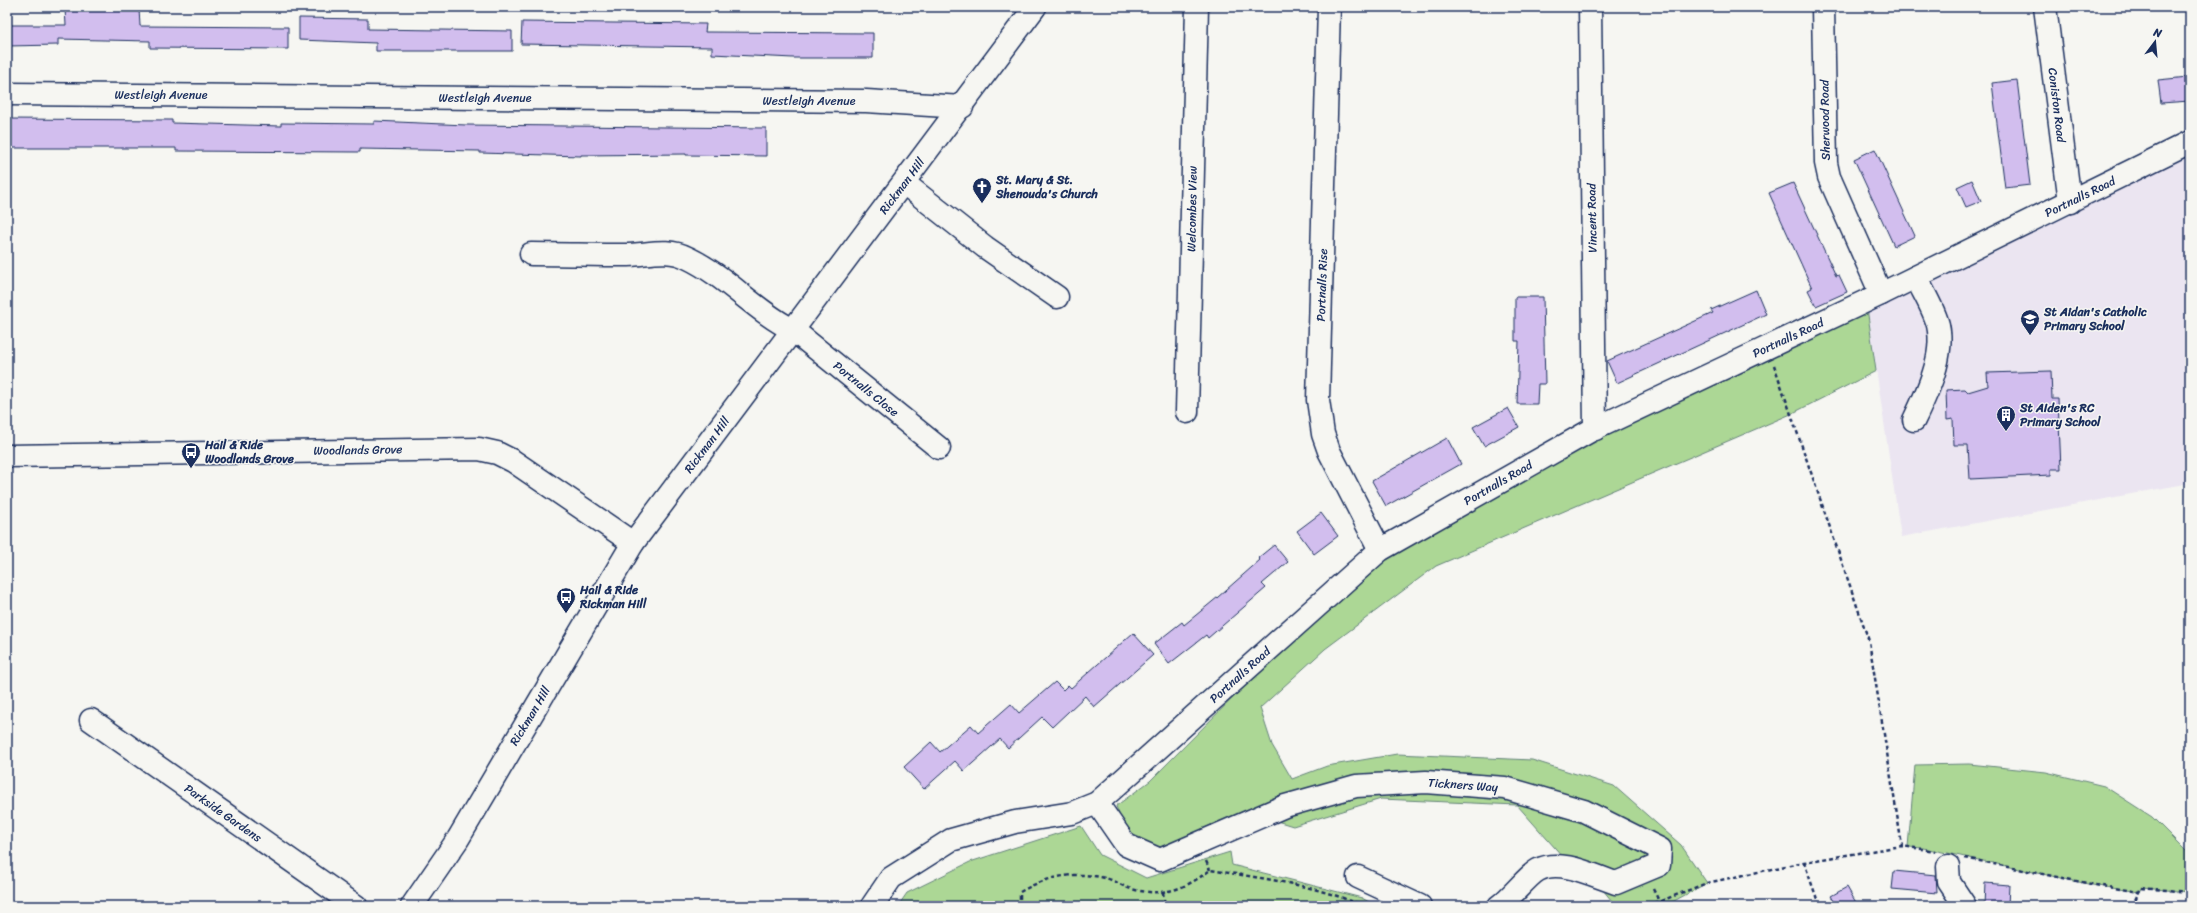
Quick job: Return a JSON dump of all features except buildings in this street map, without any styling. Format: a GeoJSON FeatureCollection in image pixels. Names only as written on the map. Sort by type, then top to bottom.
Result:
{"type":"FeatureCollection","features":[{"type":"Feature","properties":{"kind":"street","name":"Rickman Hill"},"geometry":{"type":"LineString","coordinates":[[412,906],[458,838],[633,544],[1036,7]]}},
{"type":"Feature","properties":{"kind":"street","name":"Welcombes View"},"geometry":{"type":"LineString","coordinates":[[1187,412],[1197,7]]}},
{"type":"Feature","properties":{"kind":"street","name":"Portnalls Rise"},"geometry":{"type":"LineString","coordinates":[[1329,7],[1318,400],[1324,434],[1329,451],[1380,550]]}},
{"type":"Feature","properties":{"kind":"street","name":"Vincent Road"},"geometry":{"type":"LineString","coordinates":[[1590,7],[1595,429]]}},
{"type":"Feature","properties":{"kind":"street","name":"Sherwood Road"},"geometry":{"type":"LineString","coordinates":[[1823,7],[1826,163],[1829,178],[1881,294]]}},
{"type":"Feature","properties":{"kind":"street","name":"Coniston Road"},"geometry":{"type":"LineString","coordinates":[[2044,7],[2070,202]]}},
{"type":"Feature","properties":{"kind":"street","name":"Westleigh Avenue"},"geometry":{"type":"LineString","coordinates":[[7,94],[866,101],[962,107]]}},
{"type":"Feature","properties":{"kind":"street","name":"Portnalls Road"},"geometry":{"type":"LineString","coordinates":[[872,906],[891,878],[951,840],[1015,822],[1072,813],[1097,803],[1380,550],[1595,429],[1881,294],[2190,142]]}},
{"type":"Feature","properties":{"kind":"street"},"geometry":{"type":"LineString","coordinates":[[904,183],[985,247],[1057,297]]}},
{"type":"Feature","properties":{"kind":"street","name":"Portnalls Close"},"geometry":{"type":"LineString","coordinates":[[531,254],[628,255],[672,252],[687,257],[706,268],[777,322],[793,330],[939,448]]}},
{"type":"Feature","properties":{"kind":"street"},"geometry":{"type":"LineString","coordinates":[[1914,420],[1936,364],[1941,340],[1938,323],[1916,277]]}},
{"type":"Feature","properties":{"kind":"street","name":"Woodlands Grove"},"geometry":{"type":"LineString","coordinates":[[7,456],[479,449],[497,453],[514,461],[633,544]]}},
{"type":"Feature","properties":{"kind":"street","name":"Parkside Gardens"},"geometry":{"type":"LineString","coordinates":[[91,720],[356,906]]}},
{"type":"Feature","properties":{"kind":"street","name":"Tickners Way"},"geometry":{"type":"LineString","coordinates":[[1097,803],[1126,845],[1160,860],[1284,806],[1356,786],[1426,782],[1505,788],[1584,811],[1660,849],[1659,865],[1616,883],[1554,865],[1538,870],[1510,898],[1499,906]]}},
{"type":"Feature","properties":{"kind":"street"},"geometry":{"type":"LineString","coordinates":[[1949,858],[1949,882],[1965,906]]}},
{"type":"Feature","properties":{"kind":"street"},"geometry":{"type":"LineString","coordinates":[[1358,877],[1420,906]]}},
{"type":"Feature","properties":{"kind":"path"},"geometry":{"type":"LineString","coordinates":[[1768,347],[1869,641],[1902,846]]}},
{"type":"Feature","properties":{"kind":"path"},"geometry":{"type":"LineString","coordinates":[[1648,906],[1707,883],[1804,862],[1902,846],[1949,858],[2139,892]]}},
{"type":"Feature","properties":{"kind":"path"},"geometry":{"type":"LineString","coordinates":[[1804,862],[1818,902],[1817,906]]}},
{"type":"Feature","properties":{"kind":"path"},"geometry":{"type":"LineString","coordinates":[[1020,906],[1020,892],[1036,882],[1059,876],[1087,874],[1108,878],[1130,888],[1163,892],[1173,891],[1194,883],[1210,870],[1302,887],[1345,898],[1363,906]]}},
{"type":"Feature","properties":{"kind":"path"},"geometry":{"type":"LineString","coordinates":[[2132,906],[2141,888],[2190,892]]}},
{"type":"Feature","properties":{"kind":"path"},"geometry":{"type":"LineString","coordinates":[[1163,892],[1166,906]]}},
{"type":"Feature","properties":{"kind":"path"},"geometry":{"type":"LineString","coordinates":[[1341,906],[1345,898]]}},
{"type":"Feature","properties":{"kind":"shaded area","name":"St Aidan's Catholic Primary School"},"geometry":{"type":"Polygon","coordinates":[[[2190,142],[2190,483],[1901,537],[1866,301],[2190,142]]]}},
{"type":"Feature","properties":{"kind":"green space"},"geometry":{"type":"Polygon","coordinates":[[[1866,301],[1876,371],[1791,414],[1436,566],[1325,649],[1260,708],[1272,745],[1292,779],[1327,766],[1397,754],[1532,760],[1614,786],[1681,845],[1707,883],[1665,906],[1616,906],[1603,890],[1563,857],[1517,805],[1381,799],[1293,826],[1254,814],[1160,852],[1128,839],[1116,806],[1150,781],[1380,550],[1866,301]]]}},
{"type":"Feature","properties":{"kind":"green space"},"geometry":{"type":"Polygon","coordinates":[[[1969,764],[2046,772],[2104,786],[2152,817],[2189,854],[2190,892],[2142,888],[2140,892],[2097,886],[1924,848],[1908,847],[1915,765],[1969,764]]]}},
{"type":"Feature","properties":{"kind":"green space"},"geometry":{"type":"Polygon","coordinates":[[[1081,826],[1100,855],[1146,878],[1230,852],[1232,865],[1362,898],[1376,906],[898,906],[907,893],[970,862],[1081,826]]]}},
{"type":"Feature","properties":{"kind":"place","name":"St. Mary & St. Shenouda's Church"},"geometry":{"type":"Point","coordinates":[982,204]}},
{"type":"Feature","properties":{"kind":"place","name":"St Aidan's Catholic Primary School"},"geometry":{"type":"Point","coordinates":[2030,336]}},
{"type":"Feature","properties":{"kind":"place","name":"St AIden's RC Primary School"},"geometry":{"type":"Point","coordinates":[2006,432]}},
{"type":"Feature","properties":{"kind":"place","name":"Hail & Ride Woodlands Grove"},"geometry":{"type":"Point","coordinates":[191,469]}},
{"type":"Feature","properties":{"kind":"place","name":"Hail & Ride Rickman Hill"},"geometry":{"type":"Point","coordinates":[566,614]}}]}
